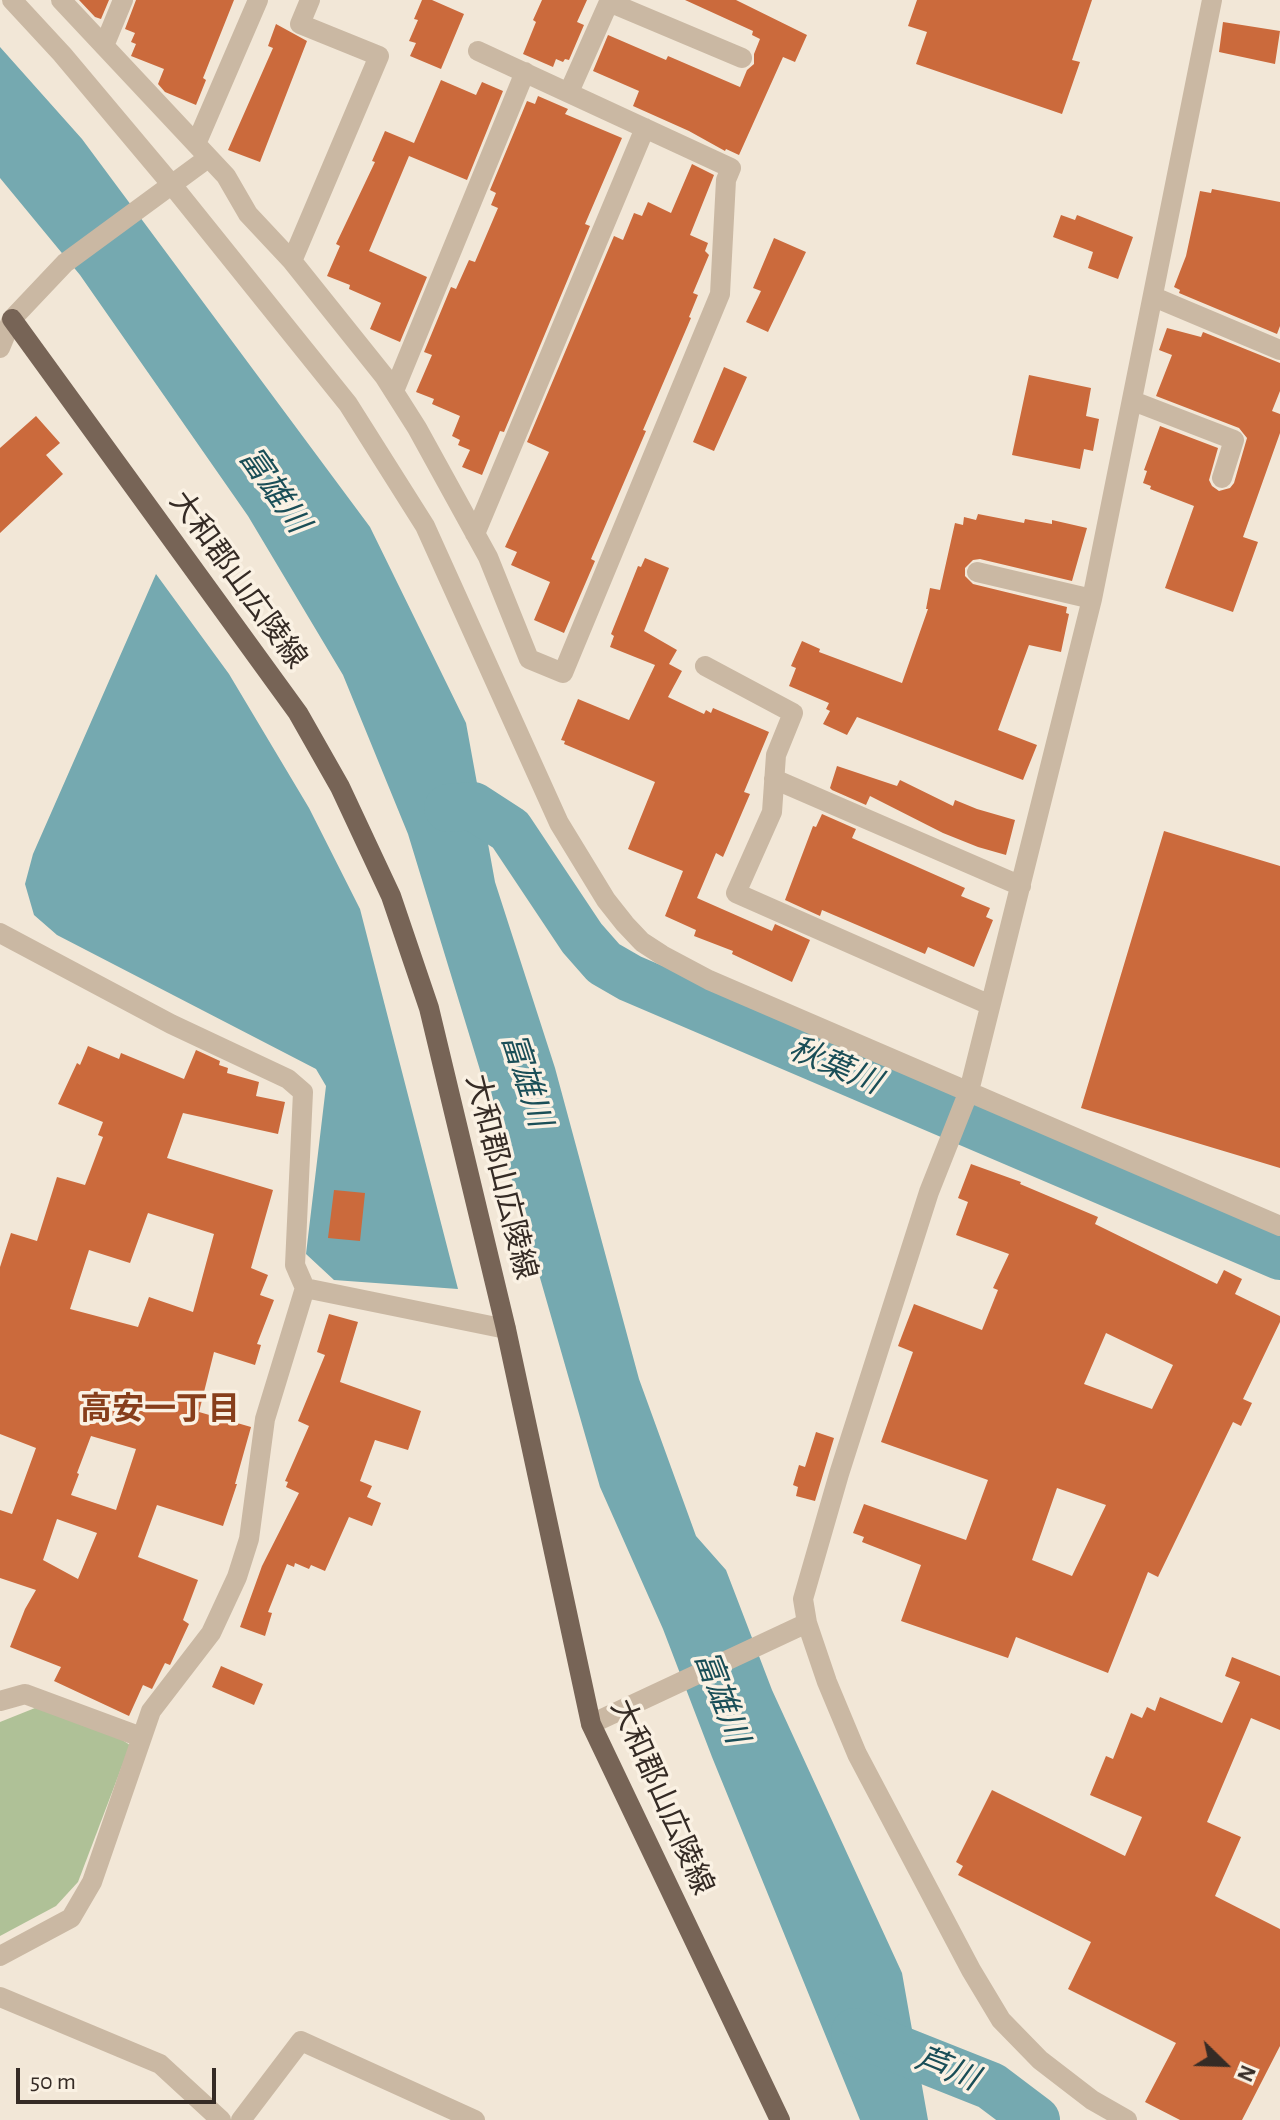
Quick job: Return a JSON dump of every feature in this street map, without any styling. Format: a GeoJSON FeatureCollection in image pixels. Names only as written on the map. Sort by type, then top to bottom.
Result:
{"type":"FeatureCollection","features":[{"type":"Feature","properties":{"kind":"main road","name":"大和郡山広陵線"},"geometry":{"type":"LineString","coordinates":[[12,319],[298,713],[340,787],[391,896],[429,1008],[506,1329],[591,1724],[780,2120]]}},
{"type":"Feature","properties":{"kind":"street"},"geometry":{"type":"LineString","coordinates":[[12,0],[62,54],[165,189],[314,359],[348,404],[404,490],[445,567],[559,823],[625,924],[642,942],[685,969],[1280,1226]]}},
{"type":"Feature","properties":{"kind":"street"},"geometry":{"type":"LineString","coordinates":[[61,0],[226,176],[248,214],[292,261],[394,391],[488,557],[529,659],[563,673],[720,294],[726,180],[731,168],[478,51]]}},
{"type":"Feature","properties":{"kind":"street"},"geometry":{"type":"LineString","coordinates":[[104,46],[123,0]]}},
{"type":"Feature","properties":{"kind":"street"},"geometry":{"type":"LineString","coordinates":[[0,348],[12,319],[65,263],[165,189],[202,151],[258,0]]}},
{"type":"Feature","properties":{"kind":"street"},"geometry":{"type":"LineString","coordinates":[[292,261],[379,56],[300,24],[310,0]]}},
{"type":"Feature","properties":{"kind":"street"},"geometry":{"type":"LineString","coordinates":[[1127,2120],[1092,2100],[1040,2060],[1001,2020],[971,1970],[857,1754],[827,1682],[807,1623],[803,1599],[839,1474],[947,1144],[969,1091],[1092,599],[1212,0]]}},
{"type":"Feature","properties":{"kind":"street"},"geometry":{"type":"LineString","coordinates":[[569,92],[609,2],[742,58]]}},
{"type":"Feature","properties":{"kind":"street"},"geometry":{"type":"LineString","coordinates":[[394,391],[525,72]]}},
{"type":"Feature","properties":{"kind":"street"},"geometry":{"type":"LineString","coordinates":[[475,534],[645,128]]}},
{"type":"Feature","properties":{"kind":"street"},"geometry":{"type":"LineString","coordinates":[[1154,297],[1280,350]]}},
{"type":"Feature","properties":{"kind":"street"},"geometry":{"type":"LineString","coordinates":[[0,301],[12,319]]}},
{"type":"Feature","properties":{"kind":"street"},"geometry":{"type":"LineString","coordinates":[[1133,401],[1234,440],[1222,478]]}},
{"type":"Feature","properties":{"kind":"street"},"geometry":{"type":"LineString","coordinates":[[977,572],[1092,599]]}},
{"type":"Feature","properties":{"kind":"street"},"geometry":{"type":"LineString","coordinates":[[705,666],[793,713],[776,755],[772,812],[736,893],[990,1005]]}},
{"type":"Feature","properties":{"kind":"street"},"geometry":{"type":"LineString","coordinates":[[774,779],[1021,886]]}},
{"type":"Feature","properties":{"kind":"street"},"geometry":{"type":"LineString","coordinates":[[0,933],[171,1024],[288,1079],[303,1092],[295,1265],[305,1288],[265,1419],[249,1539],[237,1577],[211,1633],[151,1711],[92,1882],[71,1918],[0,1956]]}},
{"type":"Feature","properties":{"kind":"street"},"geometry":{"type":"LineString","coordinates":[[305,1288],[506,1329]]}},
{"type":"Feature","properties":{"kind":"street"},"geometry":{"type":"LineString","coordinates":[[591,1724],[807,1623]]}},
{"type":"Feature","properties":{"kind":"street"},"geometry":{"type":"LineString","coordinates":[[0,1701],[25,1694],[141,1737]]}},
{"type":"Feature","properties":{"kind":"street"},"geometry":{"type":"LineString","coordinates":[[0,1997],[160,2064],[221,2120]]}},
{"type":"Feature","properties":{"kind":"street"},"geometry":{"type":"LineString","coordinates":[[241,2120],[301,2041],[475,2120]]}},
{"type":"Feature","properties":{"kind":"green space"},"geometry":{"type":"Polygon","coordinates":[[[35,1708],[90,1719],[130,1745],[78,1882],[56,1906],[0,1936],[0,1722],[35,1708]]]}},
{"type":"Feature","properties":{"kind":"water","name":"富雄川"},"geometry":{"type":"Polygon","coordinates":[[[0,47],[82,139],[370,527],[466,723],[495,882],[555,1068],[639,1379],[696,1536],[726,1570],[772,1690],[902,1973],[928,2120],[860,2120],[663,1629],[600,1487],[487,1093],[408,834],[343,675],[248,516],[80,275],[0,178],[0,47]]]}},
{"type":"Feature","properties":{"kind":"water"},"geometry":{"type":"Polygon","coordinates":[[[156,574],[229,674],[309,808],[360,909],[458,1289],[334,1280],[306,1254],[326,1086],[316,1069],[57,935],[34,915],[25,884],[33,854],[156,574]]]}},
{"type":"Feature","properties":{"kind":"building"},"geometry":{"type":"Polygon","coordinates":[[[79,0],[109,0],[101,19],[95,17],[79,0]]]}},
{"type":"Feature","properties":{"kind":"building"},"geometry":{"type":"Polygon","coordinates":[[[136,0],[234,0],[203,78],[206,80],[196,105],[165,92],[158,84],[164,69],[131,56],[136,44],[131,42],[135,33],[125,29],[136,0]]]}},
{"type":"Feature","properties":{"kind":"building"},"geometry":{"type":"Polygon","coordinates":[[[422,0],[432,0],[464,14],[441,69],[410,56],[416,43],[409,41],[422,0]]]}},
{"type":"Feature","properties":{"kind":"building"},"geometry":{"type":"Polygon","coordinates":[[[542,0],[587,0],[577,22],[584,25],[569,60],[563,62],[556,59],[553,67],[523,54],[542,0]]]}},
{"type":"Feature","properties":{"kind":"building"},"geometry":{"type":"Polygon","coordinates":[[[685,0],[736,0],[807,35],[795,62],[783,57],[739,155],[633,106],[639,91],[593,71],[608,35],[666,60],[668,56],[740,87],[747,70],[754,64],[760,39],[752,35],[753,31],[685,0]]]}},
{"type":"Feature","properties":{"kind":"building"},"geometry":{"type":"Polygon","coordinates":[[[917,0],[1092,0],[1072,60],[1080,62],[1062,114],[916,64],[927,32],[908,26],[917,0]]]}},
{"type":"Feature","properties":{"kind":"building"},"geometry":{"type":"Polygon","coordinates":[[[1223,22],[1280,31],[1275,64],[1219,52],[1223,22]]]}},
{"type":"Feature","properties":{"kind":"building"},"geometry":{"type":"Polygon","coordinates":[[[276,24],[307,41],[260,162],[228,150],[273,48],[268,46],[276,24]]]}},
{"type":"Feature","properties":{"kind":"building"},"geometry":{"type":"Polygon","coordinates":[[[441,80],[476,95],[482,82],[503,91],[467,180],[409,156],[369,251],[427,277],[400,342],[370,329],[381,303],[327,276],[340,246],[336,244],[375,162],[372,161],[385,131],[414,143],[441,80]]]}},
{"type":"Feature","properties":{"kind":"building"},"geometry":{"type":"Polygon","coordinates":[[[538,96],[568,109],[565,114],[622,138],[585,224],[590,226],[504,432],[500,431],[482,475],[462,467],[470,450],[458,445],[460,440],[452,436],[460,416],[432,404],[434,399],[416,392],[432,355],[424,352],[451,287],[456,289],[469,260],[475,262],[498,208],[491,205],[496,193],[490,190],[527,101],[535,104],[538,96]]]}},
{"type":"Feature","properties":{"kind":"building"},"geometry":{"type":"Polygon","coordinates":[[[692,164],[714,175],[690,235],[708,243],[705,251],[709,255],[693,293],[698,295],[691,318],[643,430],[646,431],[591,559],[595,561],[564,633],[534,620],[550,582],[511,565],[517,552],[505,547],[549,452],[527,442],[614,236],[623,240],[634,213],[642,216],[648,202],[671,213],[692,164]]]}},
{"type":"Feature","properties":{"kind":"building"},"geometry":{"type":"Polygon","coordinates":[[[1212,189],[1280,202],[1280,326],[1277,334],[1179,293],[1180,290],[1174,287],[1186,256],[1200,191],[1211,193],[1212,189]]]}},
{"type":"Feature","properties":{"kind":"building"},"geometry":{"type":"Polygon","coordinates":[[[1061,215],[1075,220],[1077,215],[1133,237],[1118,279],[1088,268],[1093,252],[1053,237],[1061,215]]]}},
{"type":"Feature","properties":{"kind":"building"},"geometry":{"type":"Polygon","coordinates":[[[774,238],[806,252],[768,332],[746,322],[761,291],[753,288],[774,238]]]}},
{"type":"Feature","properties":{"kind":"building"},"geometry":{"type":"Polygon","coordinates":[[[1167,328],[1201,337],[1203,332],[1280,363],[1280,391],[1272,411],[1280,414],[1280,433],[1243,537],[1258,542],[1233,612],[1165,588],[1194,506],[1150,489],[1151,486],[1143,483],[1147,471],[1144,470],[1160,426],[1218,448],[1209,480],[1219,491],[1230,488],[1234,483],[1247,438],[1239,428],[1156,396],[1172,355],[1159,350],[1167,328]]]}},
{"type":"Feature","properties":{"kind":"building"},"geometry":{"type":"Polygon","coordinates":[[[724,367],[747,377],[714,451],[693,442],[724,367]]]}},
{"type":"Feature","properties":{"kind":"building"},"geometry":{"type":"Polygon","coordinates":[[[1029,375],[1091,388],[1086,416],[1099,419],[1093,451],[1084,449],[1080,469],[1012,455],[1029,375]]]}},
{"type":"Feature","properties":{"kind":"building"},"geometry":{"type":"Polygon","coordinates":[[[36,416],[60,443],[46,455],[63,474],[0,533],[0,448],[36,416]]]}},
{"type":"Feature","properties":{"kind":"building"},"geometry":{"type":"Polygon","coordinates":[[[978,514],[1024,523],[1025,519],[1052,524],[1052,520],[1087,528],[1072,581],[980,559],[973,560],[965,568],[965,576],[973,584],[1067,607],[1066,613],[1069,614],[1061,652],[1029,645],[998,730],[1037,745],[1023,780],[857,717],[847,735],[823,724],[830,711],[826,709],[829,703],[789,686],[796,668],[791,666],[802,641],[820,649],[819,652],[902,683],[928,609],[930,588],[940,590],[955,523],[963,525],[964,517],[976,520],[978,514]]]}},
{"type":"Feature","properties":{"kind":"building"},"geometry":{"type":"Polygon","coordinates":[[[645,558],[669,568],[644,631],[677,650],[669,664],[682,671],[668,697],[704,714],[706,710],[711,713],[713,708],[769,732],[744,792],[750,794],[723,857],[716,853],[697,898],[772,931],[775,924],[810,940],[792,982],[732,954],[733,951],[694,936],[696,930],[665,916],[683,871],[628,849],[655,782],[564,744],[565,741],[561,740],[578,699],[629,720],[655,665],[610,647],[614,636],[611,634],[638,566],[641,567],[645,558]]]}},
{"type":"Feature","properties":{"kind":"building"},"geometry":{"type":"Polygon","coordinates":[[[837,766],[897,786],[900,780],[953,806],[955,800],[1015,820],[1006,855],[943,833],[870,796],[866,805],[832,790],[837,766]]]}},
{"type":"Feature","properties":{"kind":"building"},"geometry":{"type":"Polygon","coordinates":[[[822,814],[856,829],[852,838],[965,888],[961,896],[990,908],[986,917],[993,920],[974,967],[928,947],[925,954],[822,910],[820,916],[785,900],[813,826],[816,827],[822,814]]]}},
{"type":"Feature","properties":{"kind":"building"},"geometry":{"type":"Polygon","coordinates":[[[1164,831],[1280,866],[1280,1168],[1081,1108],[1164,831]]]}},
{"type":"Feature","properties":{"kind":"building"},"geometry":{"type":"Polygon","coordinates":[[[88,1046],[119,1059],[121,1053],[184,1079],[196,1050],[220,1061],[219,1065],[228,1068],[227,1073],[259,1082],[256,1096],[285,1102],[278,1134],[183,1113],[167,1158],[273,1190],[251,1268],[268,1275],[260,1295],[274,1300],[257,1344],[261,1345],[255,1365],[214,1352],[199,1412],[251,1427],[223,1526],[157,1505],[138,1557],[198,1580],[183,1620],[189,1624],[170,1665],[165,1663],[152,1689],[143,1685],[129,1716],[54,1681],[61,1667],[10,1647],[36,1590],[0,1578],[0,1510],[12,1514],[36,1448],[0,1434],[0,1267],[11,1233],[37,1241],[57,1177],[85,1185],[103,1137],[98,1135],[103,1122],[58,1104],[77,1063],[80,1065],[88,1046]],[[148,1213],[130,1263],[89,1250],[70,1309],[138,1327],[149,1297],[193,1312],[214,1234],[148,1213]],[[91,1436],[71,1495],[116,1510],[136,1449],[91,1436]],[[57,1519],[43,1560],[78,1579],[97,1533],[57,1519]]]}},
{"type":"Feature","properties":{"kind":"building"},"geometry":{"type":"Polygon","coordinates":[[[971,1164],[1021,1182],[1098,1217],[1095,1224],[1217,1284],[1224,1270],[1242,1279],[1235,1294],[1280,1316],[1280,1322],[1243,1399],[1252,1403],[1241,1426],[1233,1422],[1158,1577],[1148,1572],[1108,1673],[1016,1637],[1008,1658],[901,1621],[921,1565],[862,1542],[864,1537],[853,1533],[864,1504],[966,1540],[988,1480],[881,1442],[913,1352],[898,1346],[914,1304],[982,1330],[998,1290],[993,1288],[1009,1254],[956,1235],[968,1202],[958,1198],[971,1164]],[[1106,1333],[1084,1384],[1152,1409],[1173,1365],[1106,1333]],[[1057,1488],[1032,1560],[1072,1576],[1106,1505],[1057,1488]]]}},
{"type":"Feature","properties":{"kind":"building"},"geometry":{"type":"Polygon","coordinates":[[[334,1190],[365,1193],[360,1241],[328,1238],[334,1190]]]}},
{"type":"Feature","properties":{"kind":"building"},"geometry":{"type":"Polygon","coordinates":[[[329,1314],[358,1322],[340,1382],[421,1411],[408,1450],[375,1440],[360,1481],[372,1486],[367,1497],[381,1503],[372,1526],[349,1517],[325,1571],[311,1565],[309,1569],[295,1563],[294,1567],[287,1564],[268,1612],[272,1613],[265,1636],[240,1627],[262,1566],[299,1493],[286,1487],[288,1482],[285,1481],[309,1426],[298,1421],[325,1355],[317,1352],[329,1314]]]}},
{"type":"Feature","properties":{"kind":"building"},"geometry":{"type":"Polygon","coordinates":[[[816,1432],[834,1438],[815,1501],[796,1496],[798,1487],[793,1485],[799,1465],[805,1467],[816,1432]]]}},
{"type":"Feature","properties":{"kind":"building"},"geometry":{"type":"Polygon","coordinates":[[[1232,1657],[1280,1676],[1280,1730],[1251,1718],[1207,1822],[1241,1837],[1215,1896],[1280,1929],[1280,2046],[1242,2120],[1180,2120],[1145,2102],[1176,2043],[1068,1989],[1091,1942],[958,1875],[963,1866],[956,1862],[992,1790],[1125,1856],[1142,1817],[1090,1795],[1106,1756],[1113,1759],[1131,1713],[1142,1718],[1147,1707],[1155,1711],[1160,1697],[1222,1723],[1240,1682],[1225,1676],[1232,1657]]]}},
{"type":"Feature","properties":{"kind":"building"},"geometry":{"type":"Polygon","coordinates":[[[221,1666],[263,1684],[254,1705],[212,1687],[221,1666]]]}},
{"type":"Feature","properties":{"kind":"waterway","name":"秋葉川"},"geometry":{"type":"LineString","coordinates":[[448,808],[473,806],[510,830],[582,938],[604,963],[630,978],[1280,1256]]}},
{"type":"Feature","properties":{"kind":"waterway","name":"芦川"},"geometry":{"type":"LineString","coordinates":[[855,2032],[991,2086],[1036,2120]]}},
{"type":"Feature","properties":{"kind":"district","name":"高安一丁目"},"geometry":{"type":"Point","coordinates":[160,1409]}}]}
